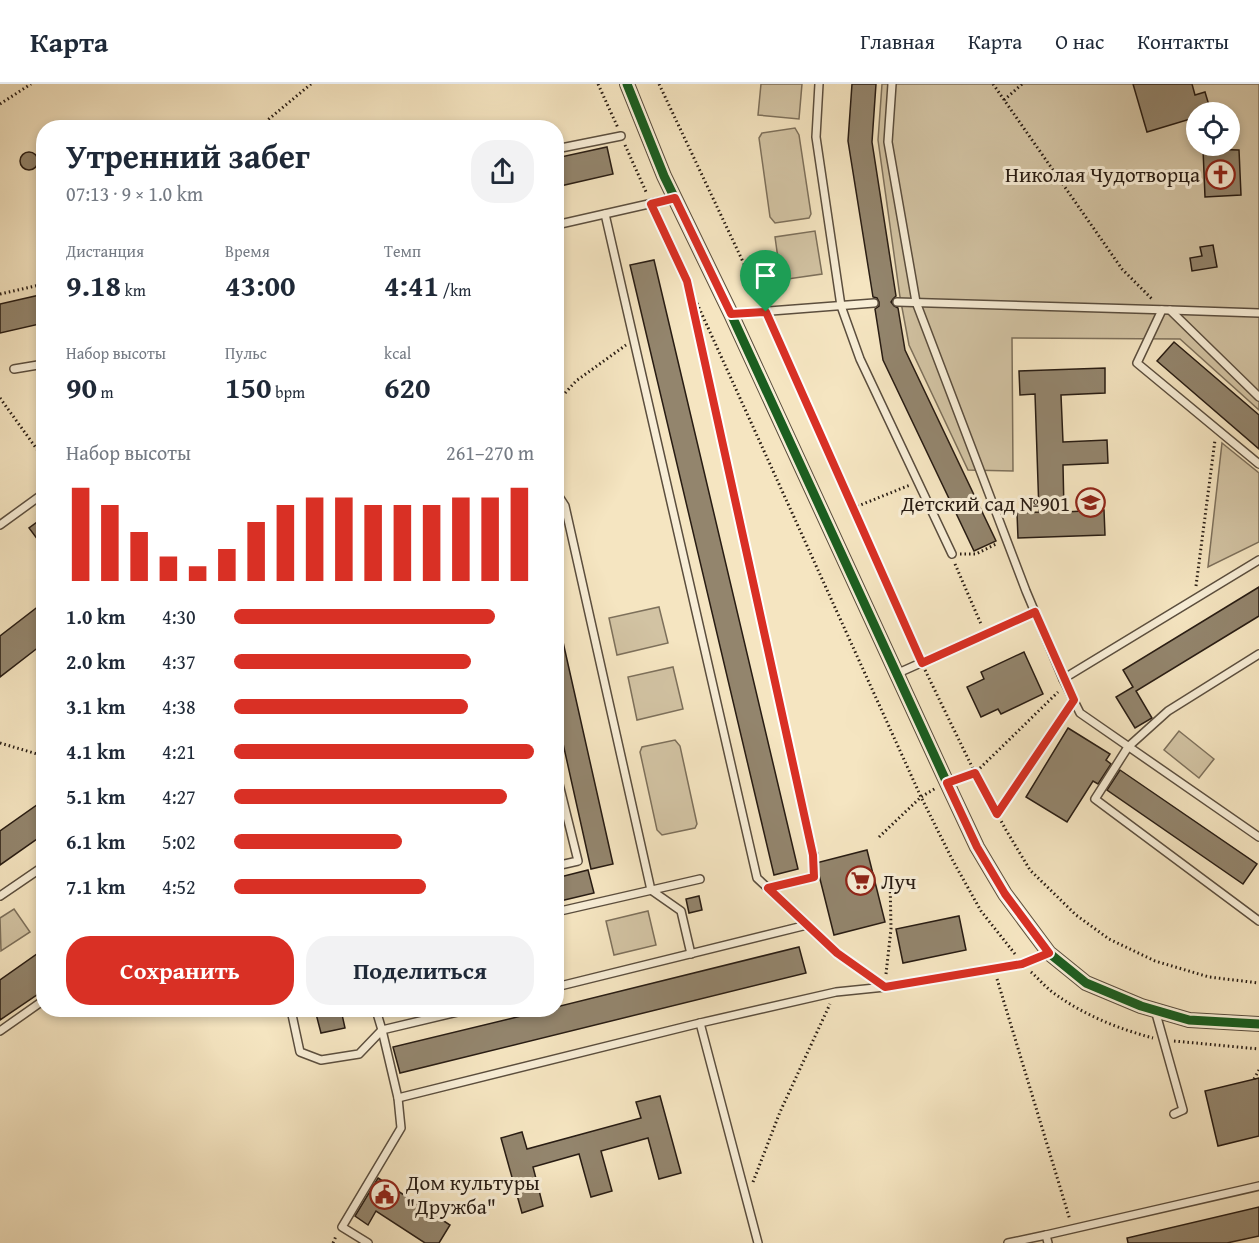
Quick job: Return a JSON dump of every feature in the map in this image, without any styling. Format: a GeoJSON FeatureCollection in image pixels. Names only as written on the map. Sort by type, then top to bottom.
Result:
{"type":"FeatureCollection","features":[{"type":"Feature","properties":{"kind":"street"},"geometry":{"type":"LineString","coordinates":[[627,84],[675,198],[731,314],[896,674],[977,847],[1005,894],[1049,953],[1086,983],[1155,1010],[1189,1020],[1259,1024]]}},
{"type":"Feature","properties":{"kind":"lane"},"geometry":{"type":"LineString","coordinates":[[819,84],[816,137],[841,306],[860,359],[952,554]]}},
{"type":"Feature","properties":{"kind":"lane"},"geometry":{"type":"LineString","coordinates":[[892,84],[888,142],[916,302],[1064,682],[1080,713],[1259,837]]}},
{"type":"Feature","properties":{"kind":"lane"},"geometry":{"type":"LineString","coordinates":[[564,147],[621,136]]}},
{"type":"Feature","properties":{"kind":"lane"},"geometry":{"type":"LineString","coordinates":[[564,223],[675,198]]}},
{"type":"Feature","properties":{"kind":"lane"},"geometry":{"type":"LineString","coordinates":[[604,214],[757,878],[837,953],[885,987]]}},
{"type":"Feature","properties":{"kind":"lane"},"geometry":{"type":"LineString","coordinates":[[731,314],[874,303]]}},
{"type":"Feature","properties":{"kind":"lane"},"geometry":{"type":"LineString","coordinates":[[897,303],[1259,313]]}},
{"type":"Feature","properties":{"kind":"lane"},"geometry":{"type":"LineString","coordinates":[[1166,310],[1259,397]]}},
{"type":"Feature","properties":{"kind":"lane"},"geometry":{"type":"LineString","coordinates":[[1166,310],[1137,363],[1259,464]]}},
{"type":"Feature","properties":{"kind":"lane"},"geometry":{"type":"LineString","coordinates":[[14,369],[36,365]]}},
{"type":"Feature","properties":{"kind":"lane"},"geometry":{"type":"LineString","coordinates":[[0,525],[36,499]]}},
{"type":"Feature","properties":{"kind":"lane"},"geometry":{"type":"LineString","coordinates":[[564,504],[651,890],[681,911],[691,954]]}},
{"type":"Feature","properties":{"kind":"lane"},"geometry":{"type":"LineString","coordinates":[[1064,682],[1259,560]]}},
{"type":"Feature","properties":{"kind":"lane"},"geometry":{"type":"LineString","coordinates":[[896,674],[1035,612]]}},
{"type":"Feature","properties":{"kind":"lane"},"geometry":{"type":"LineString","coordinates":[[1259,654],[1168,711],[1128,747],[1095,799],[1259,921]]}},
{"type":"Feature","properties":{"kind":"lane"},"geometry":{"type":"LineString","coordinates":[[564,804],[578,861],[564,864]]}},
{"type":"Feature","properties":{"kind":"lane"},"geometry":{"type":"LineString","coordinates":[[0,896],[36,871]]}},
{"type":"Feature","properties":{"kind":"lane"},"geometry":{"type":"LineString","coordinates":[[564,910],[700,879]]}},
{"type":"Feature","properties":{"kind":"lane"},"geometry":{"type":"LineString","coordinates":[[564,985],[807,926]]}},
{"type":"Feature","properties":{"kind":"lane"},"geometry":{"type":"LineString","coordinates":[[398,1098],[700,1023],[836,992],[885,987],[1022,964],[1049,953]]}},
{"type":"Feature","properties":{"kind":"lane"},"geometry":{"type":"LineString","coordinates":[[0,1031],[36,1006]]}},
{"type":"Feature","properties":{"kind":"lane"},"geometry":{"type":"LineString","coordinates":[[1155,1010],[1183,1110],[1174,1114]]}},
{"type":"Feature","properties":{"kind":"lane"},"geometry":{"type":"LineString","coordinates":[[292,1017],[300,1052],[321,1060],[358,1054],[382,1030],[437,1017]]}},
{"type":"Feature","properties":{"kind":"lane"},"geometry":{"type":"LineString","coordinates":[[368,1243],[342,1227],[401,1128],[398,1098],[378,1017]]}},
{"type":"Feature","properties":{"kind":"lane"},"geometry":{"type":"LineString","coordinates":[[700,1023],[758,1243]]}},
{"type":"Feature","properties":{"kind":"lane"},"geometry":{"type":"LineString","coordinates":[[1008,1243],[1259,1186]]}},
{"type":"Feature","properties":{"kind":"lane"},"geometry":{"type":"LineString","coordinates":[[1046,1234],[1048,1243]]}},
{"type":"Feature","properties":{"kind":"path"},"geometry":{"type":"LineString","coordinates":[[0,104],[31,84]]}},
{"type":"Feature","properties":{"kind":"path"},"geometry":{"type":"LineString","coordinates":[[268,120],[311,84]]}},
{"type":"Feature","properties":{"kind":"path"},"geometry":{"type":"LineString","coordinates":[[659,84],[766,312],[922,663],[975,773],[1030,870],[1076,915],[1109,939],[1155,961],[1177,968],[1209,977],[1259,982]]}},
{"type":"Feature","properties":{"kind":"path"},"geometry":{"type":"LineString","coordinates":[[993,84],[1122,269],[1166,310]]}},
{"type":"Feature","properties":{"kind":"path"},"geometry":{"type":"LineString","coordinates":[[1004,100],[1022,84]]}},
{"type":"Feature","properties":{"kind":"path"},"geometry":{"type":"LineString","coordinates":[[641,182],[921,796],[981,911],[1022,964],[1054,994],[1094,1017],[1125,1030],[1163,1040],[1259,1049]]}},
{"type":"Feature","properties":{"kind":"path"},"geometry":{"type":"LineString","coordinates":[[687,281],[813,855],[814,877],[768,888]]}},
{"type":"Feature","properties":{"kind":"path"},"geometry":{"type":"LineString","coordinates":[[0,294],[36,286]]}},
{"type":"Feature","properties":{"kind":"path"},"geometry":{"type":"LineString","coordinates":[[564,394],[576,381],[633,340]]}},
{"type":"Feature","properties":{"kind":"path"},"geometry":{"type":"LineString","coordinates":[[0,398],[36,448]]}},
{"type":"Feature","properties":{"kind":"path"},"geometry":{"type":"LineString","coordinates":[[1195,599],[1216,429]]}},
{"type":"Feature","properties":{"kind":"path"},"geometry":{"type":"LineString","coordinates":[[853,508],[909,485]]}},
{"type":"Feature","properties":{"kind":"path"},"geometry":{"type":"LineString","coordinates":[[952,554],[976,554],[999,543]]}},
{"type":"Feature","properties":{"kind":"path"},"geometry":{"type":"LineString","coordinates":[[958,574],[985,634]]}},
{"type":"Feature","properties":{"kind":"path"},"geometry":{"type":"LineString","coordinates":[[947,783],[975,773],[1064,682]]}},
{"type":"Feature","properties":{"kind":"path"},"geometry":{"type":"LineString","coordinates":[[997,814],[1074,700]]}},
{"type":"Feature","properties":{"kind":"path"},"geometry":{"type":"LineString","coordinates":[[0,742],[36,753]]}},
{"type":"Feature","properties":{"kind":"path"},"geometry":{"type":"LineString","coordinates":[[879,837],[921,796]]}},
{"type":"Feature","properties":{"kind":"path"},"geometry":{"type":"LineString","coordinates":[[813,855],[819,853]]}},
{"type":"Feature","properties":{"kind":"path"},"geometry":{"type":"LineString","coordinates":[[885,987],[891,929],[890,877]]}},
{"type":"Feature","properties":{"kind":"path"},"geometry":{"type":"LineString","coordinates":[[994,969],[1073,1228]]}},
{"type":"Feature","properties":{"kind":"path"},"geometry":{"type":"LineString","coordinates":[[747,1198],[780,1112],[836,992]]}},
{"type":"Feature","properties":{"kind":"path"},"geometry":{"type":"LineString","coordinates":[[1254,1079],[1259,1070]]}},
{"type":"Feature","properties":{"kind":"shaded area"},"geometry":{"type":"Polygon","coordinates":[[[761,84],[802,84],[799,119],[758,115],[761,84]]]}},
{"type":"Feature","properties":{"kind":"shaded area"},"geometry":{"type":"Polygon","coordinates":[[[882,84],[1259,84],[1259,410],[1180,339],[1012,338],[1013,471],[968,470],[909,345],[878,140],[882,84]]]}},
{"type":"Feature","properties":{"kind":"shaded area"},"geometry":{"type":"Polygon","coordinates":[[[795,128],[799,135],[811,214],[809,218],[775,223],[770,217],[759,138],[762,133],[795,128]]]}},
{"type":"Feature","properties":{"kind":"shaded area"},"geometry":{"type":"Polygon","coordinates":[[[815,231],[822,274],[781,280],[775,237],[815,231]]]}},
{"type":"Feature","properties":{"kind":"shaded area"},"geometry":{"type":"Polygon","coordinates":[[[1222,443],[1259,473],[1259,542],[1208,567],[1222,443]]]}},
{"type":"Feature","properties":{"kind":"shaded area"},"geometry":{"type":"Polygon","coordinates":[[[659,607],[668,643],[617,655],[609,618],[659,607]]]}},
{"type":"Feature","properties":{"kind":"shaded area"},"geometry":{"type":"Polygon","coordinates":[[[673,667],[683,709],[637,720],[628,677],[673,667]]]}},
{"type":"Feature","properties":{"kind":"shaded area"},"geometry":{"type":"Polygon","coordinates":[[[1179,731],[1214,759],[1199,778],[1164,750],[1179,731]]]}},
{"type":"Feature","properties":{"kind":"shaded area"},"geometry":{"type":"Polygon","coordinates":[[[675,740],[680,746],[697,824],[695,828],[662,835],[657,830],[640,752],[642,747],[675,740]]]}},
{"type":"Feature","properties":{"kind":"shaded area"},"geometry":{"type":"Polygon","coordinates":[[[14,909],[30,932],[1,951],[0,918],[14,909]]]}},
{"type":"Feature","properties":{"kind":"shaded area"},"geometry":{"type":"Polygon","coordinates":[[[648,911],[656,945],[614,955],[606,921],[648,911]]]}},
{"type":"Feature","properties":{"kind":"building"},"geometry":{"type":"Polygon","coordinates":[[[852,84],[876,84],[872,142],[896,296],[891,302],[898,308],[905,350],[996,541],[974,551],[883,360],[875,309],[879,306],[879,302],[873,297],[848,141],[852,84]]]}},
{"type":"Feature","properties":{"kind":"building"},"geometry":{"type":"Polygon","coordinates":[[[1133,84],[1192,84],[1195,95],[1205,92],[1208,102],[1186,102],[1186,120],[1147,132],[1133,84]]]}},
{"type":"Feature","properties":{"kind":"building"},"geometry":{"type":"Polygon","coordinates":[[[607,147],[613,174],[564,185],[564,156],[607,147]]]}},
{"type":"Feature","properties":{"kind":"building"},"geometry":{"type":"Polygon","coordinates":[[[29,152],[35,155],[35,167],[29,170],[23,167],[20,161],[23,155],[29,152]]]}},
{"type":"Feature","properties":{"kind":"building"},"geometry":{"type":"Polygon","coordinates":[[[1203,156],[1239,156],[1241,195],[1205,197],[1203,156]]]}},
{"type":"Feature","properties":{"kind":"building"},"geometry":{"type":"Polygon","coordinates":[[[1213,245],[1217,267],[1192,271],[1190,258],[1202,256],[1200,247],[1213,245]]]}},
{"type":"Feature","properties":{"kind":"building"},"geometry":{"type":"Polygon","coordinates":[[[654,260],[798,869],[774,875],[630,265],[654,260]]]}},
{"type":"Feature","properties":{"kind":"building"},"geometry":{"type":"Polygon","coordinates":[[[36,296],[36,325],[0,333],[0,304],[36,296]]]}},
{"type":"Feature","properties":{"kind":"building"},"geometry":{"type":"Polygon","coordinates":[[[1174,342],[1259,415],[1259,449],[1157,361],[1174,342]]]}},
{"type":"Feature","properties":{"kind":"building"},"geometry":{"type":"Polygon","coordinates":[[[1105,368],[1105,393],[1061,395],[1063,442],[1107,440],[1108,463],[1063,465],[1064,512],[1104,510],[1105,535],[1018,538],[1017,513],[1039,512],[1035,394],[1020,395],[1019,371],[1105,368]]]}},
{"type":"Feature","properties":{"kind":"building"},"geometry":{"type":"Polygon","coordinates":[[[36,523],[36,537],[29,528],[36,523]]]}},
{"type":"Feature","properties":{"kind":"building"},"geometry":{"type":"Polygon","coordinates":[[[1259,587],[1259,616],[1136,691],[1152,718],[1135,728],[1116,697],[1133,687],[1123,670],[1259,587]]]}},
{"type":"Feature","properties":{"kind":"building"},"geometry":{"type":"Polygon","coordinates":[[[36,608],[36,649],[0,677],[0,636],[36,608]]]}},
{"type":"Feature","properties":{"kind":"building"},"geometry":{"type":"Polygon","coordinates":[[[564,646],[613,864],[591,869],[564,748],[564,646]]]}},
{"type":"Feature","properties":{"kind":"building"},"geometry":{"type":"Polygon","coordinates":[[[1024,652],[1043,694],[1001,714],[998,709],[981,717],[967,687],[984,679],[981,672],[1024,652]]]}},
{"type":"Feature","properties":{"kind":"building"},"geometry":{"type":"Polygon","coordinates":[[[1068,728],[1110,754],[1106,760],[1111,764],[1098,784],[1093,781],[1067,822],[1026,797],[1068,728]]]}},
{"type":"Feature","properties":{"kind":"building"},"geometry":{"type":"Polygon","coordinates":[[[1120,770],[1257,864],[1243,884],[1107,790],[1120,770]]]}},
{"type":"Feature","properties":{"kind":"building"},"geometry":{"type":"Polygon","coordinates":[[[36,806],[36,840],[0,865],[0,831],[36,806]]]}},
{"type":"Feature","properties":{"kind":"building"},"geometry":{"type":"Polygon","coordinates":[[[867,850],[885,922],[834,935],[816,863],[867,850]]]}},
{"type":"Feature","properties":{"kind":"building"},"geometry":{"type":"Polygon","coordinates":[[[588,870],[594,893],[564,900],[564,876],[588,870]]]}},
{"type":"Feature","properties":{"kind":"building"},"geometry":{"type":"Polygon","coordinates":[[[699,896],[702,910],[689,913],[686,899],[699,896]]]}},
{"type":"Feature","properties":{"kind":"building"},"geometry":{"type":"Polygon","coordinates":[[[959,916],[966,950],[903,963],[896,929],[959,916]]]}},
{"type":"Feature","properties":{"kind":"building"},"geometry":{"type":"Polygon","coordinates":[[[799,947],[806,973],[400,1073],[393,1047],[517,1017],[564,1017],[564,1005],[799,947]]]}},
{"type":"Feature","properties":{"kind":"building"},"geometry":{"type":"Polygon","coordinates":[[[36,955],[36,995],[0,1020],[0,980],[36,955]]]}},
{"type":"Feature","properties":{"kind":"building"},"geometry":{"type":"Polygon","coordinates":[[[317,1017],[343,1017],[345,1028],[321,1033],[317,1017]]]}},
{"type":"Feature","properties":{"kind":"building"},"geometry":{"type":"Polygon","coordinates":[[[1259,1078],[1259,1136],[1218,1146],[1205,1091],[1259,1078]]]}},
{"type":"Feature","properties":{"kind":"building"},"geometry":{"type":"Polygon","coordinates":[[[660,1096],[681,1173],[659,1179],[648,1138],[601,1151],[612,1191],[591,1197],[579,1154],[533,1167],[543,1206],[522,1213],[501,1138],[522,1132],[527,1149],[641,1118],[636,1102],[660,1096]]]}},
{"type":"Feature","properties":{"kind":"building","name":"Дом культуры \"Дружба\""},"geometry":{"type":"Polygon","coordinates":[[[378,1178],[450,1225],[439,1243],[425,1243],[376,1211],[368,1225],[355,1216],[378,1178]]]}},
{"type":"Feature","properties":{"kind":"building"},"geometry":{"type":"Polygon","coordinates":[[[1259,1207],[1259,1236],[1227,1243],[1128,1243],[1127,1238],[1259,1207]]]}},
{"type":"Feature","properties":{"kind":"cycle path"},"geometry":{"type":"LineString","coordinates":[[627,84],[664,176],[731,314],[947,783],[977,847],[1005,894],[1049,953],[1086,983],[1141,1006],[1189,1020],[1259,1024]]}},
{"type":"Feature","properties":{"kind":"place","name":"Николая Чудотворца"},"geometry":{"type":"Point","coordinates":[1221,174]}},
{"type":"Feature","properties":{"kind":"place","name":"Детский сад №901"},"geometry":{"type":"Point","coordinates":[1091,503]}},
{"type":"Feature","properties":{"kind":"place","name":"Луч"},"geometry":{"type":"Point","coordinates":[860,881]}},
{"type":"Feature","properties":{"kind":"place","name":"Дом культуры \"Дружба\""},"geometry":{"type":"Point","coordinates":[385,1194]}},
{"type":"Feature","properties":{"kind":"route"},"geometry":{"type":"LineString","coordinates":[[675,198],[731,314],[766,312],[922,663],[1035,612],[1074,700],[997,814],[975,773],[947,783],[977,847],[1005,894],[1049,953],[1022,964],[885,987],[837,953],[768,888],[814,877],[813,855],[687,281],[651,204],[675,198]]}}]}
